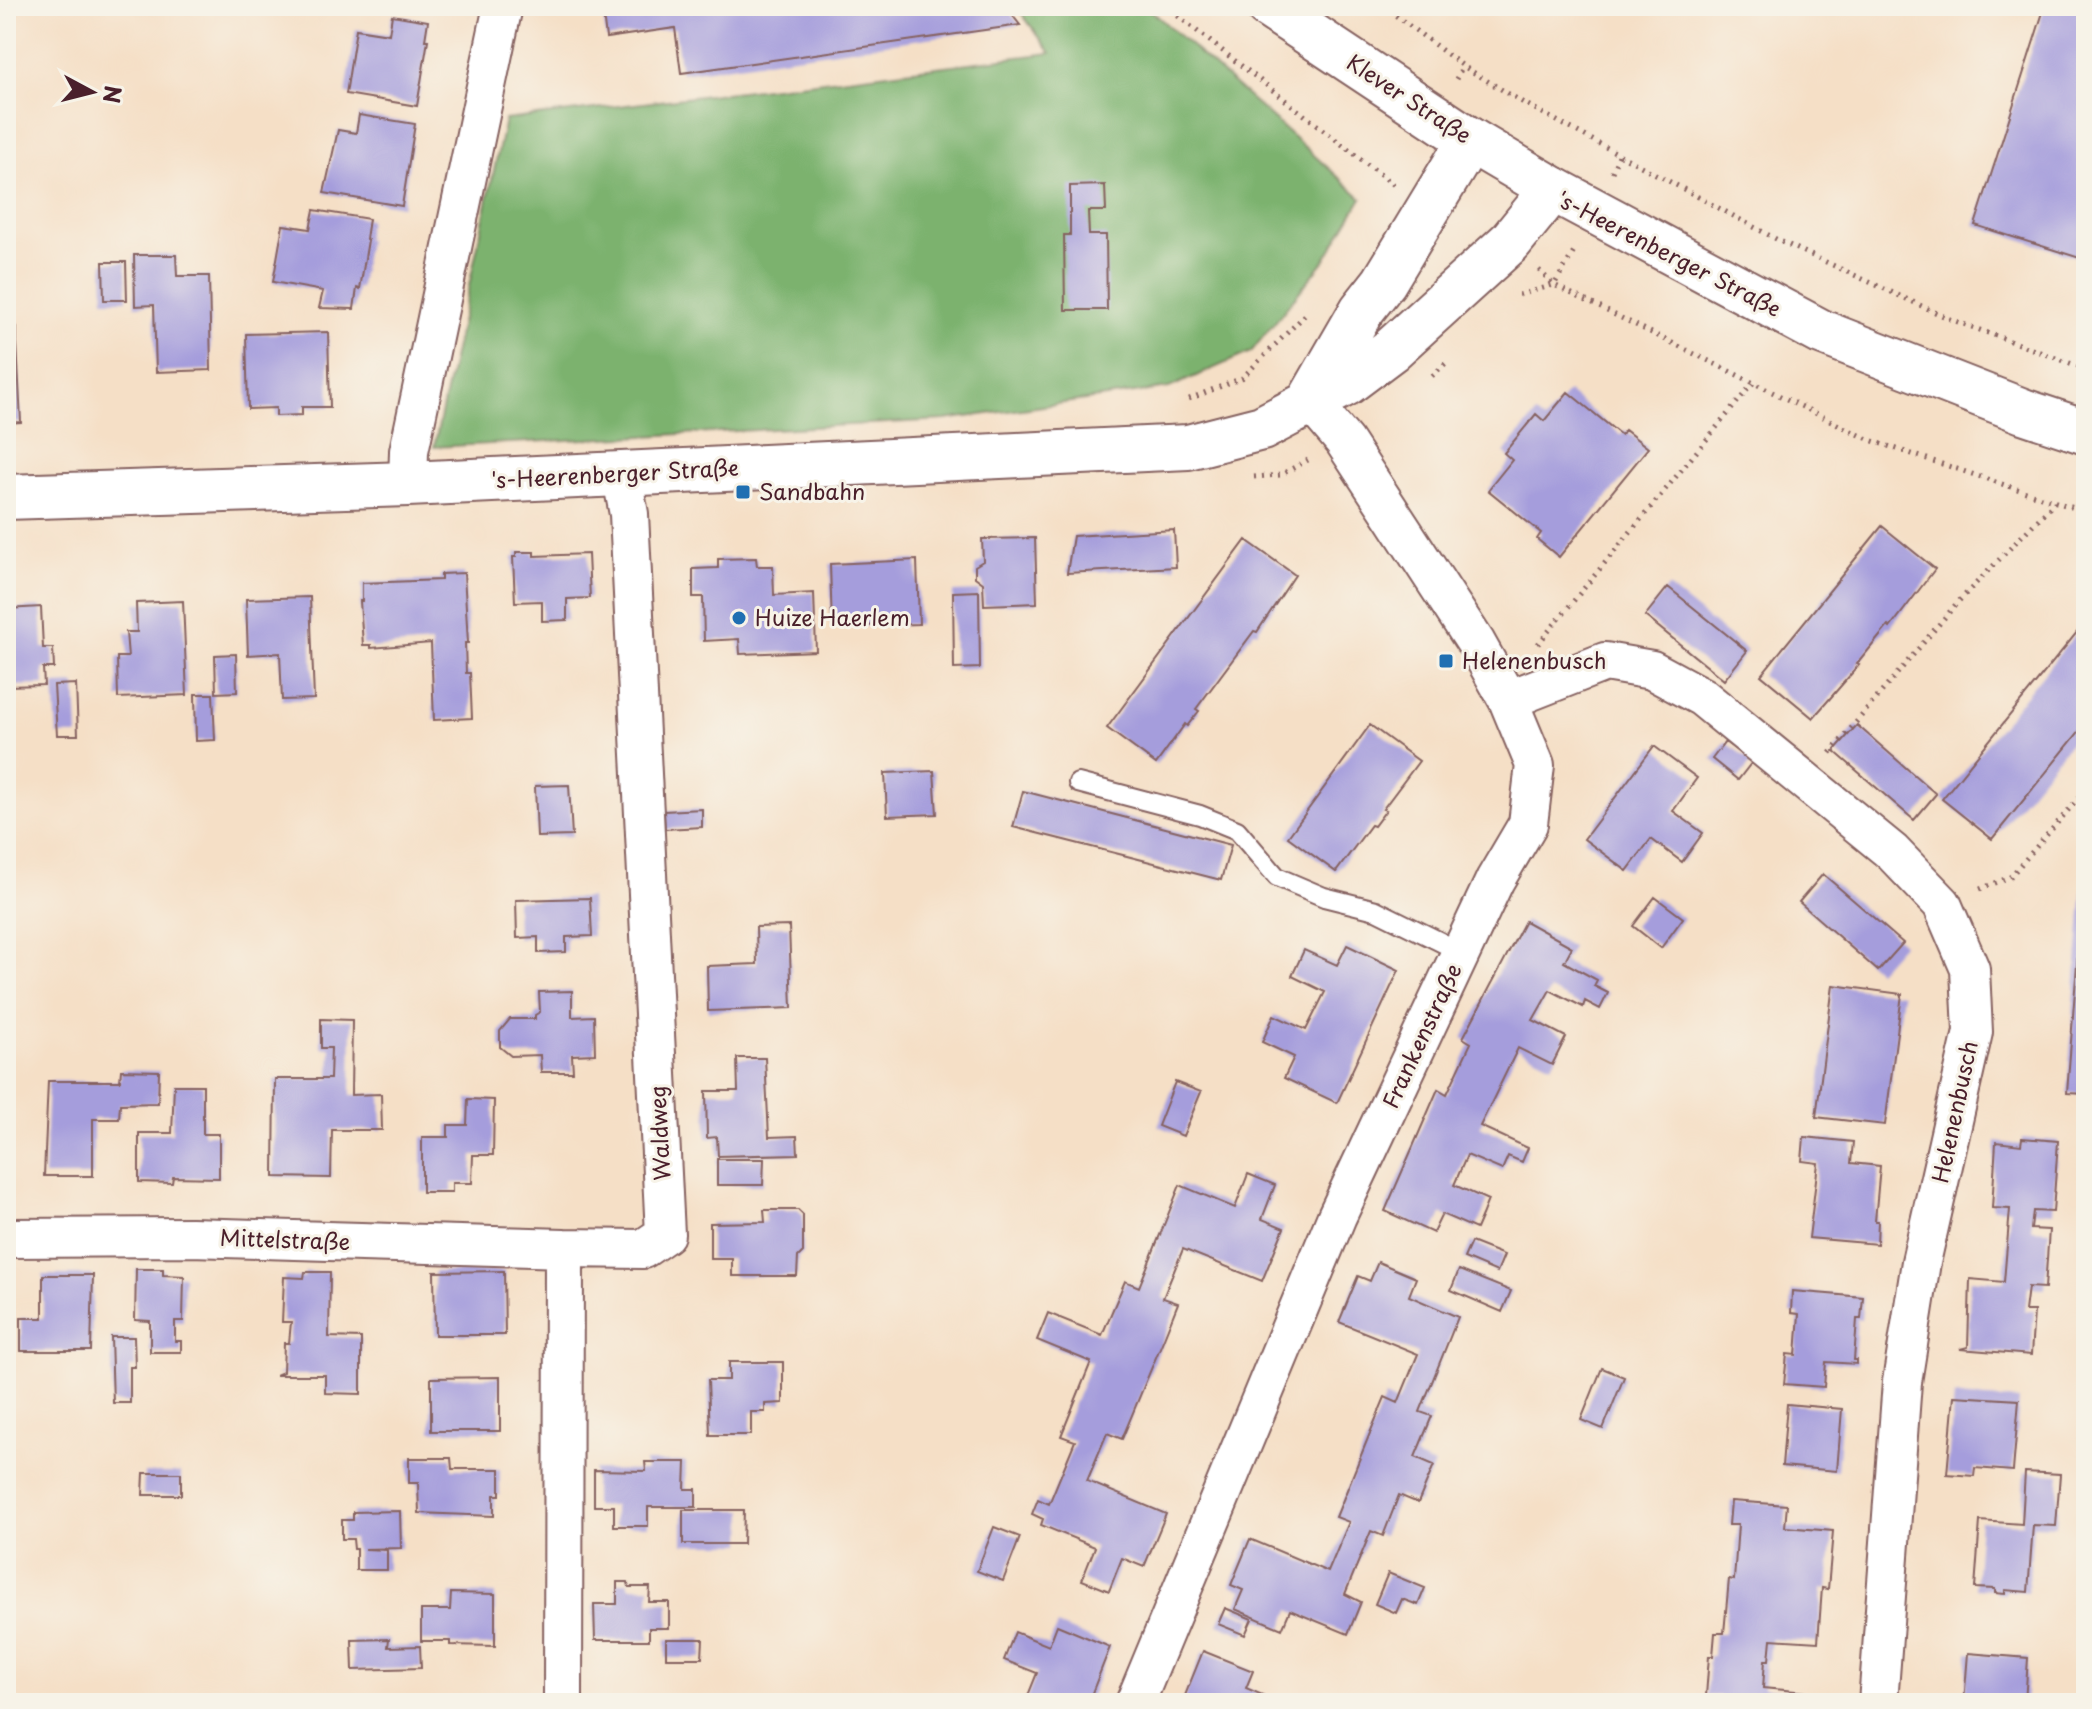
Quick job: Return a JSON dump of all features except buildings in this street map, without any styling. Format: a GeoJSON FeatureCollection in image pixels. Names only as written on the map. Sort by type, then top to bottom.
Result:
{"type":"FeatureCollection","features":[{"type":"Feature","properties":{"kind":"street"},"geometry":{"type":"LineString","coordinates":[[408,484],[409,451],[503,6]]}},
{"type":"Feature","properties":{"kind":"street","name":"Klever Straße"},"geometry":{"type":"LineString","coordinates":[[1268,6],[1470,140],[1553,189]]}},
{"type":"Feature","properties":{"kind":"street"},"geometry":{"type":"LineString","coordinates":[[1310,401],[1362,310],[1384,282],[1470,140]]}},
{"type":"Feature","properties":{"kind":"street","name":"'s-Heerenberger Straße"},"geometry":{"type":"LineString","coordinates":[[6,497],[408,484],[1188,447],[1262,428],[1347,383],[1391,350],[1510,242],[1553,189],[1821,332],[2023,411],[2086,432]]}},
{"type":"Feature","properties":{"kind":"street","name":"Frankenstraße"},"geometry":{"type":"LineString","coordinates":[[1135,1703],[1337,1216],[1495,880],[1528,824],[1535,765],[1508,700],[1476,643],[1353,454],[1310,401]]}},
{"type":"Feature","properties":{"kind":"street","name":"Waldweg"},"geometry":{"type":"LineString","coordinates":[[564,1248],[643,1249],[665,1234],[629,514],[621,473]]}},
{"type":"Feature","properties":{"kind":"street","name":"Helenenbusch"},"geometry":{"type":"LineString","coordinates":[[1508,700],[1605,662],[1652,670],[1702,697],[1892,852],[1942,904],[1970,969],[1973,1032],[1921,1262],[1902,1382],[1878,1703]]}},
{"type":"Feature","properties":{"kind":"street","name":"Mittelstraße"},"geometry":{"type":"LineString","coordinates":[[6,1238],[191,1237],[564,1248]]}},
{"type":"Feature","properties":{"kind":"street"},"geometry":{"type":"LineString","coordinates":[[563,1703],[564,1248]]}},
{"type":"Feature","properties":{"kind":"lane"},"geometry":{"type":"LineString","coordinates":[[1078,783],[1200,815],[1237,830],[1277,877],[1324,897],[1376,910],[1461,952]]}},
{"type":"Feature","properties":{"kind":"path"},"geometry":{"type":"LineString","coordinates":[[1165,6],[1395,186]]}},
{"type":"Feature","properties":{"kind":"path"},"geometry":{"type":"LineString","coordinates":[[1383,6],[1463,66],[1522,102],[1778,240],[1950,319],[2086,369]]}},
{"type":"Feature","properties":{"kind":"path"},"geometry":{"type":"LineString","coordinates":[[1554,285],[1870,440],[2086,512]]}},
{"type":"Feature","properties":{"kind":"path"},"geometry":{"type":"LineString","coordinates":[[1508,700],[1521,665],[1754,382]]}},
{"type":"Feature","properties":{"kind":"path"},"geometry":{"type":"LineString","coordinates":[[1806,781],[1957,603],[2056,502]]}},
{"type":"Feature","properties":{"kind":"path"},"geometry":{"type":"LineString","coordinates":[[1942,904],[2010,877],[2086,790]]}},
{"type":"Feature","properties":{"kind":"green space"},"geometry":{"type":"Polygon","coordinates":[[[1016,6],[1146,6],[1362,198],[1324,261],[1251,352],[1169,388],[945,420],[434,447],[505,120],[1051,53],[1016,6]]]}},
{"type":"Feature","properties":{"kind":"place","name":"Sandbahn"},"geometry":{"type":"Point","coordinates":[743,492]}},
{"type":"Feature","properties":{"kind":"place","name":"Huize Haerlem"},"geometry":{"type":"Point","coordinates":[739,618]}},
{"type":"Feature","properties":{"kind":"place","name":"Helenenbusch"},"geometry":{"type":"Point","coordinates":[1446,661]}}]}
